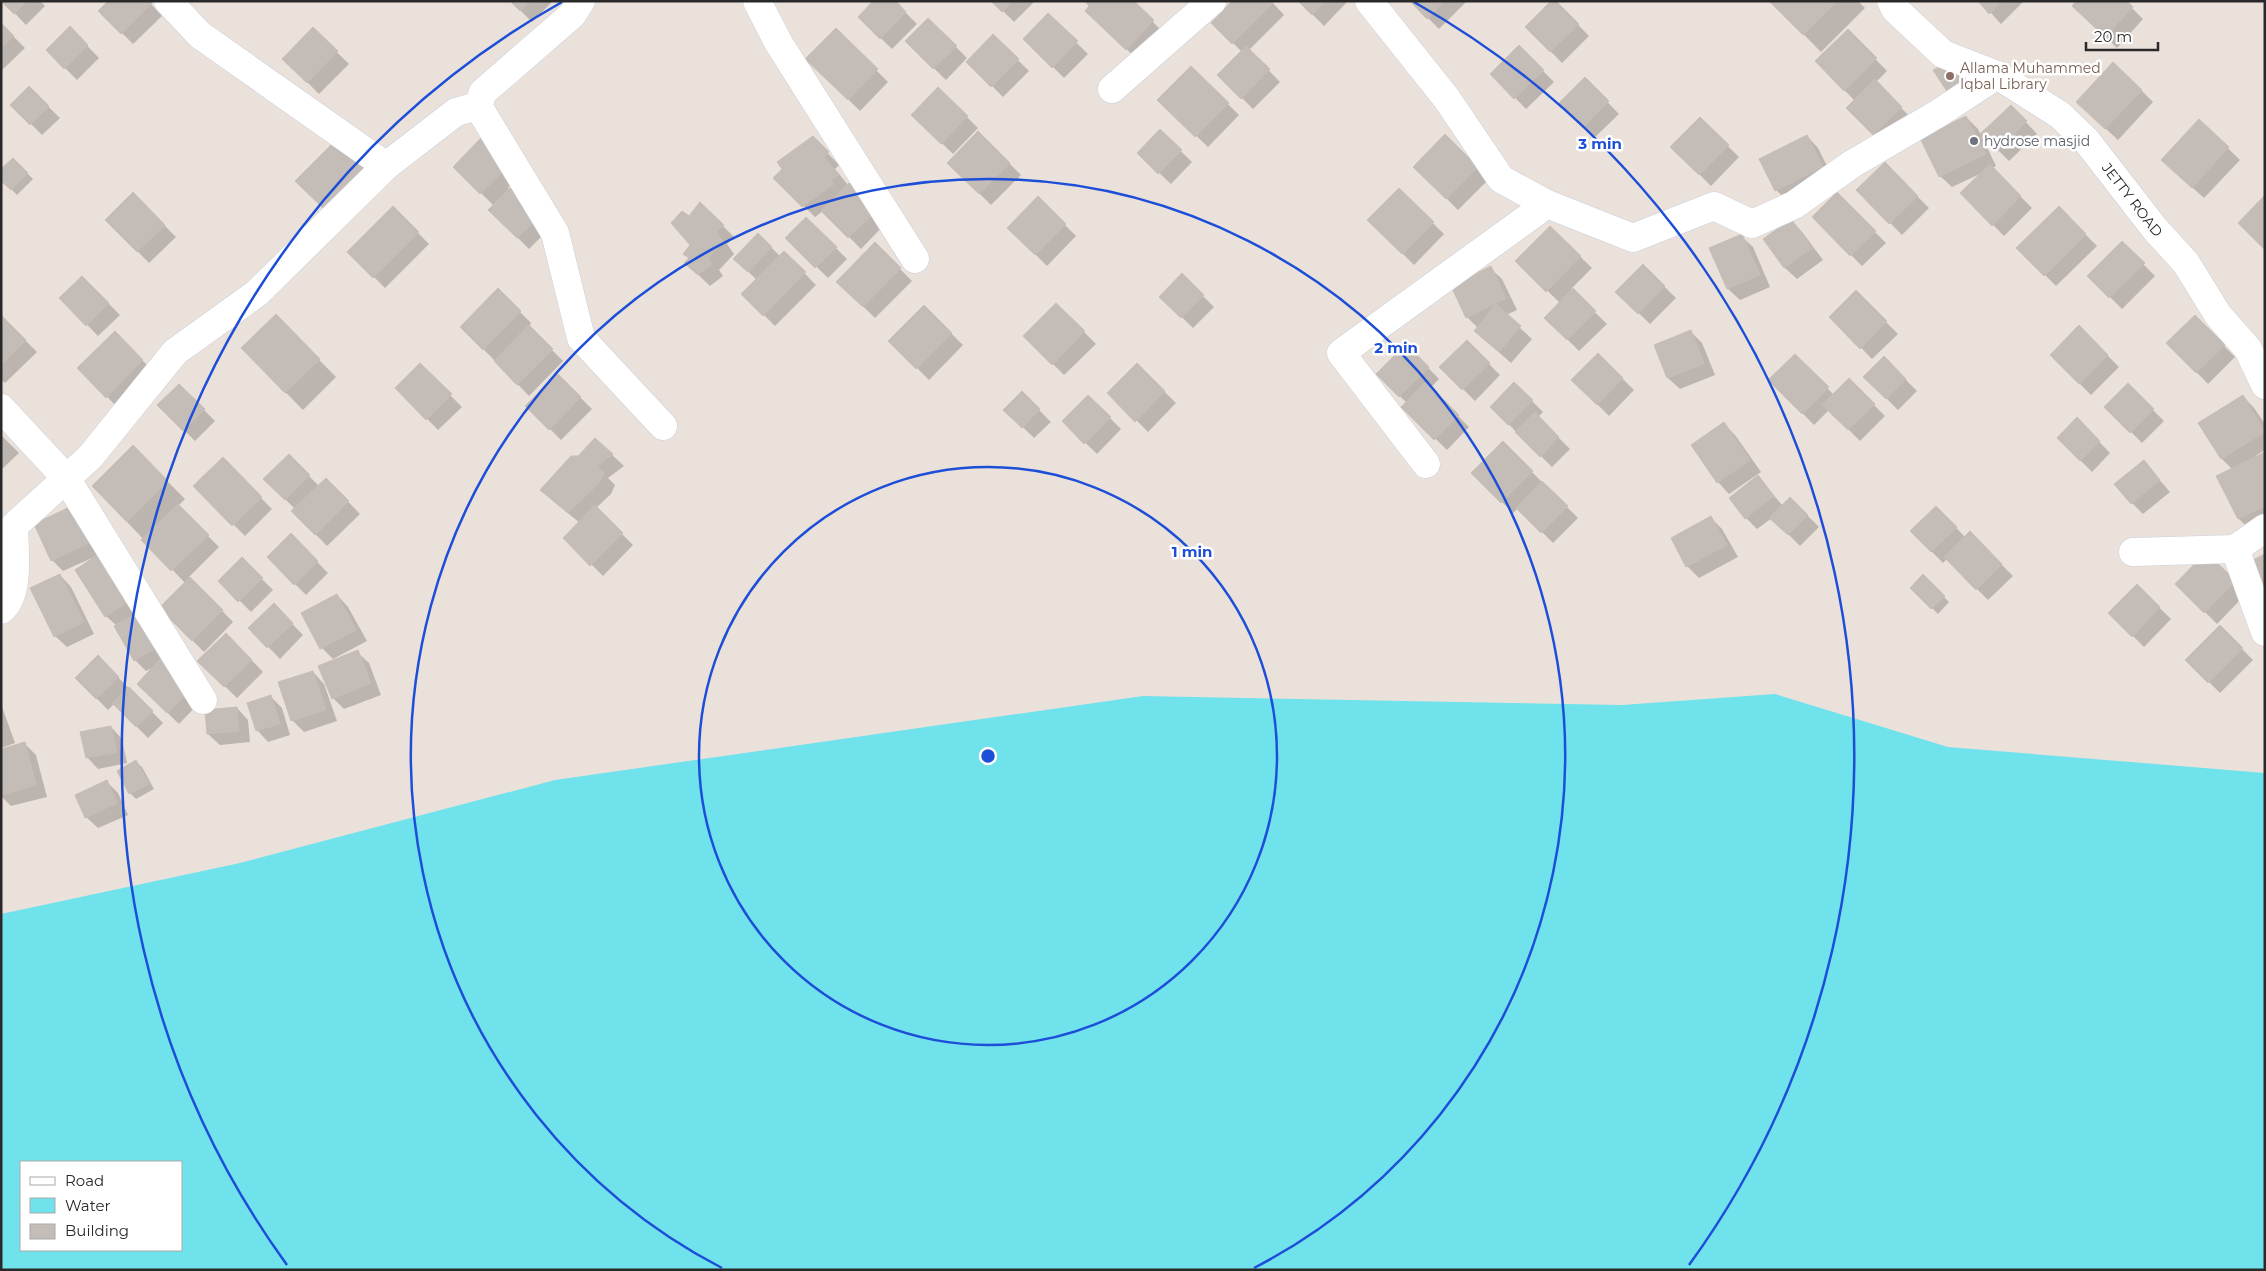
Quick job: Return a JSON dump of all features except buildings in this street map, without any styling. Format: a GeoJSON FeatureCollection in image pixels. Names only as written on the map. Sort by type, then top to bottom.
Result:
{"type":"FeatureCollection","features":[{"type":"Feature","properties":{"kind":"street"},"geometry":{"type":"LineString","coordinates":[[168,1],[200,35],[386,166]]}},
{"type":"Feature","properties":{"kind":"street"},"geometry":{"type":"LineString","coordinates":[[478,106],[483,92],[572,15],[582,1]]}},
{"type":"Feature","properties":{"kind":"street"},"geometry":{"type":"LineString","coordinates":[[757,1],[778,42],[915,259]]}},
{"type":"Feature","properties":{"kind":"street"},"geometry":{"type":"LineString","coordinates":[[1112,89],[1212,1]]}},
{"type":"Feature","properties":{"kind":"street"},"geometry":{"type":"LineString","coordinates":[[1369,1],[1447,99],[1501,179],[1547,204],[1633,238],[1714,206],[1752,224],[1794,205],[1852,164],[1997,75]]}},
{"type":"Feature","properties":{"kind":"street","name":"JETTY ROAD"},"geometry":{"type":"LineString","coordinates":[[1891,1],[1895,9],[1943,54],[1997,75],[2060,115],[2086,140],[2155,229],[2186,263],[2218,315],[2248,349],[2265,385]]}},
{"type":"Feature","properties":{"kind":"street"},"geometry":{"type":"LineString","coordinates":[[1,610],[5,607],[14,589],[14,526],[90,457],[175,352],[258,293],[386,166],[456,112],[478,106]]}},
{"type":"Feature","properties":{"kind":"street"},"geometry":{"type":"LineString","coordinates":[[478,106],[555,234],[581,338],[663,426]]}},
{"type":"Feature","properties":{"kind":"street"},"geometry":{"type":"LineString","coordinates":[[1426,464],[1342,352],[1547,204]]}},
{"type":"Feature","properties":{"kind":"street"},"geometry":{"type":"LineString","coordinates":[[1,408],[66,478],[203,700]]}},
{"type":"Feature","properties":{"kind":"street"},"geometry":{"type":"LineString","coordinates":[[2133,552],[2236,549],[2265,528]]}},
{"type":"Feature","properties":{"kind":"street"},"geometry":{"type":"LineString","coordinates":[[2236,549],[2265,632]]}},
{"type":"Feature","properties":{"kind":"water"},"geometry":{"type":"Polygon","coordinates":[[[1775,694],[1948,747],[2265,773],[2265,1270],[1,1270],[1,914],[240,863],[555,780],[1143,696],[1622,705],[1775,694]]]}},
{"type":"Feature","properties":{"kind":"place","name":"Allama Muhammed Iqbal Library"},"geometry":{"type":"Point","coordinates":[1950,76]}},
{"type":"Feature","properties":{"kind":"place","name":"hydrose masjid"},"geometry":{"type":"Point","coordinates":[1974,141]}}]}
